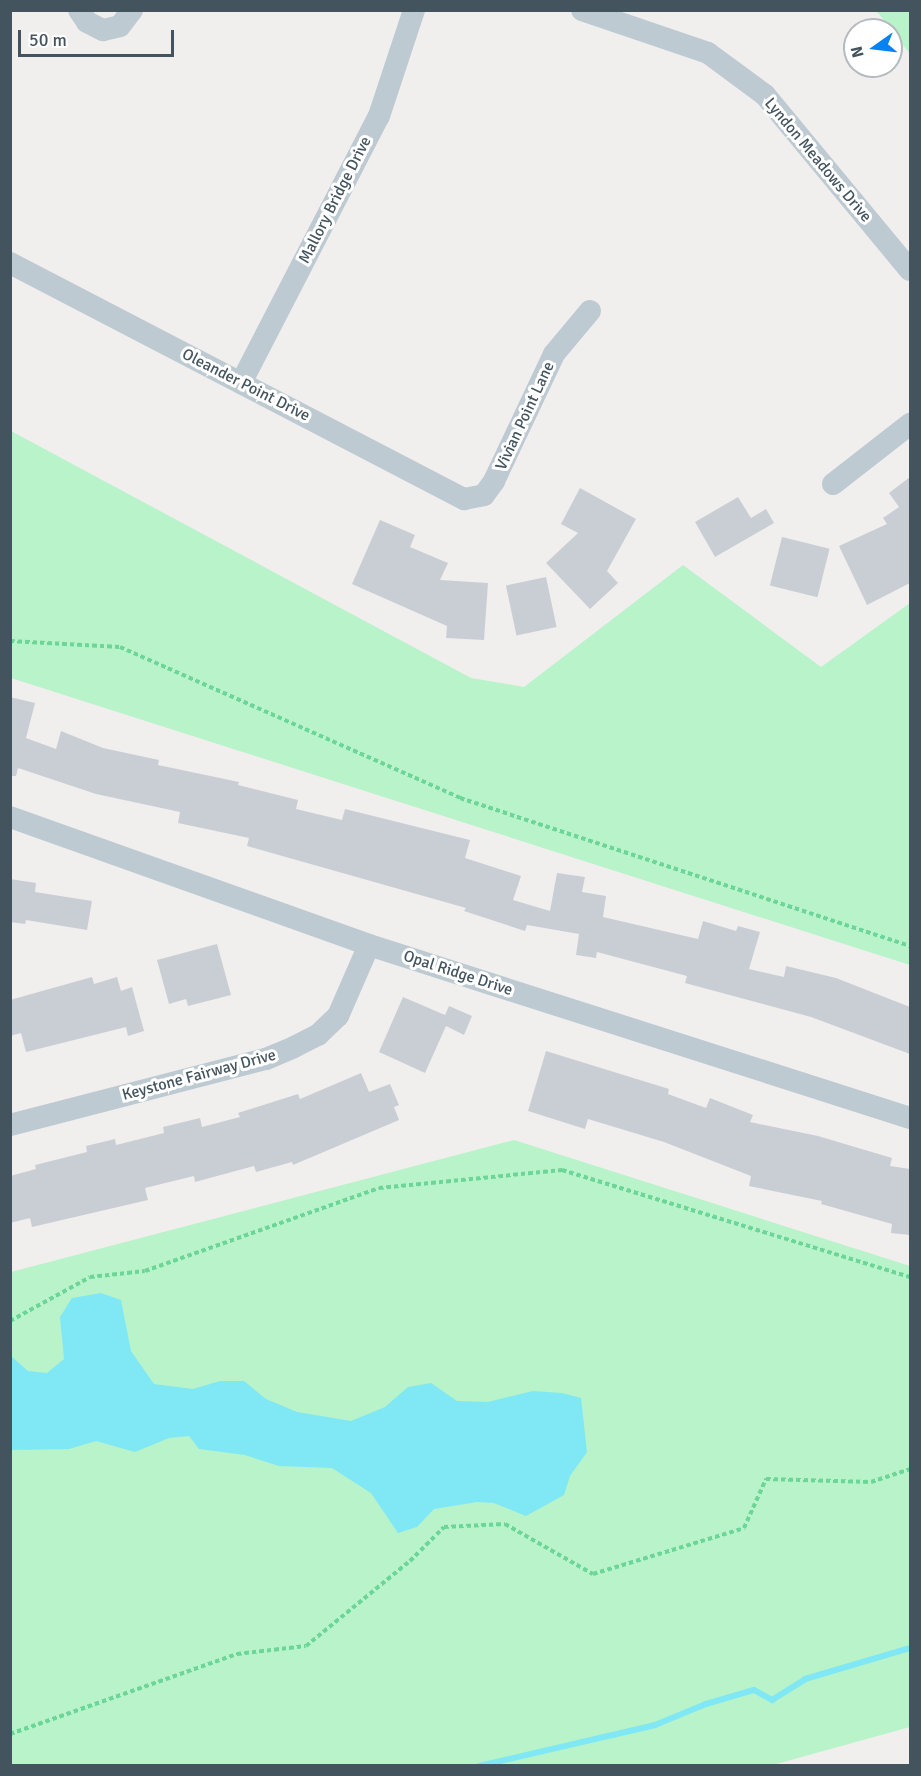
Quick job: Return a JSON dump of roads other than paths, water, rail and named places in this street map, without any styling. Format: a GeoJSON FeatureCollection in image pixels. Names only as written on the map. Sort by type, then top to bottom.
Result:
{"type":"FeatureCollection","features":[{"type":"Feature","properties":{"kind":"street"},"geometry":{"type":"LineString","coordinates":[[79,10],[87,22],[103,30],[120,26],[132,10]]}},
{"type":"Feature","properties":{"kind":"street","name":"Mallory Bridge Drive"},"geometry":{"type":"LineString","coordinates":[[241,383],[378,116],[414,10]]}},
{"type":"Feature","properties":{"kind":"street","name":"Lyndon Meadows Drive"},"geometry":{"type":"LineString","coordinates":[[582,10],[708,53],[765,95],[910,270]]}},
{"type":"Feature","properties":{"kind":"street","name":"Oleander Point Drive"},"geometry":{"type":"LineString","coordinates":[[10,263],[464,499],[484,495]]}},
{"type":"Feature","properties":{"kind":"street","name":"Vivian Point Lane"},"geometry":{"type":"LineString","coordinates":[[484,495],[554,354],[590,311]]}},
{"type":"Feature","properties":{"kind":"street"},"geometry":{"type":"LineString","coordinates":[[833,484],[910,424]]}},
{"type":"Feature","properties":{"kind":"street","name":"Opal Ridge Drive"},"geometry":{"type":"LineString","coordinates":[[10,817],[369,945],[910,1118]]}},
{"type":"Feature","properties":{"kind":"street","name":"Keystone Fairway Drive"},"geometry":{"type":"LineString","coordinates":[[10,1125],[266,1059],[318,1035],[338,1016],[369,945]]}},
{"type":"Feature","properties":{"kind":"water"},"geometry":{"type":"Polygon","coordinates":[[[101,1293],[121,1300],[131,1351],[154,1384],[193,1389],[220,1381],[244,1381],[266,1399],[297,1412],[351,1421],[385,1407],[408,1387],[431,1383],[457,1401],[488,1402],[533,1391],[562,1393],[581,1398],[587,1452],[570,1476],[564,1495],[526,1516],[494,1503],[477,1502],[434,1509],[417,1527],[398,1533],[371,1493],[332,1468],[279,1466],[245,1455],[199,1449],[189,1436],[169,1438],[135,1452],[96,1441],[69,1449],[11,1450],[11,1356],[28,1371],[47,1373],[64,1359],[60,1317],[72,1298],[101,1293]]]}},
{"type":"Feature","properties":{"kind":"waterway"},"geometry":{"type":"LineString","coordinates":[[479,1766],[655,1725],[706,1704],[754,1690],[772,1700],[805,1679],[910,1648]]}}]}
